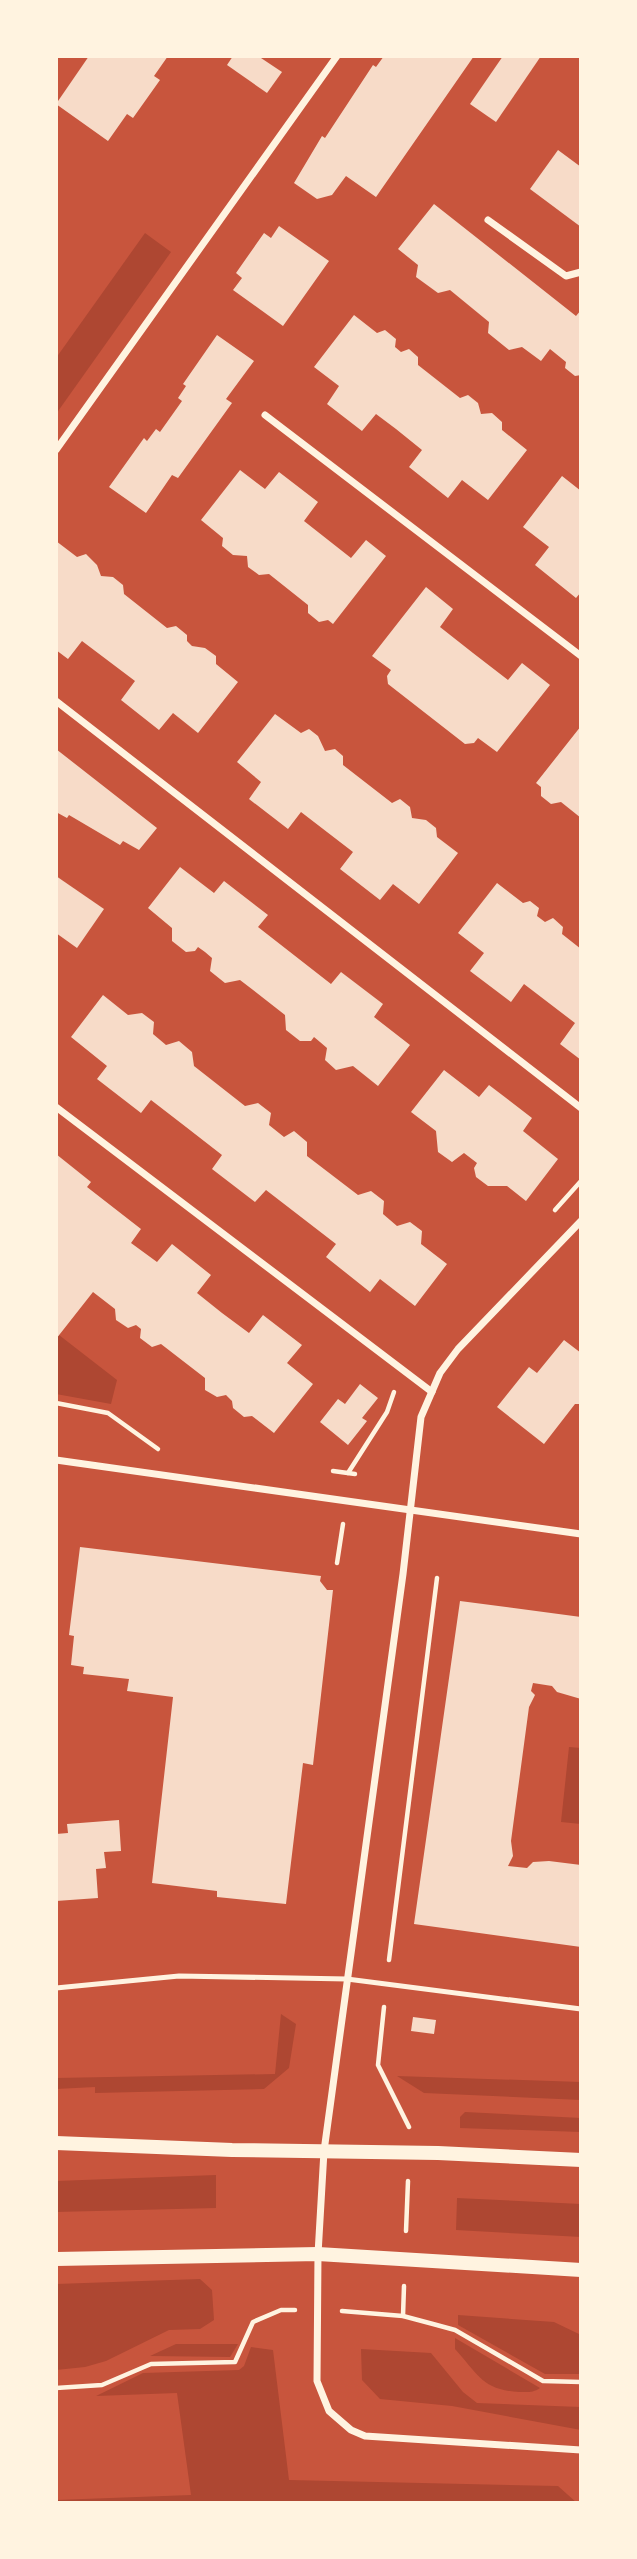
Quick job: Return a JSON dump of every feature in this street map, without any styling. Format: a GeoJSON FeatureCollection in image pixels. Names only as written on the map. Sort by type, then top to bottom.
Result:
{"type":"FeatureCollection","features":[{"type":"Feature","properties":{"kind":"main road"},"geometry":{"type":"LineString","coordinates":[[56,2143],[438,2153],[581,2160]]}},
{"type":"Feature","properties":{"kind":"main road"},"geometry":{"type":"LineString","coordinates":[[56,2259],[318,2254],[581,2270]]}},
{"type":"Feature","properties":{"kind":"street"},"geometry":{"type":"LineString","coordinates":[[56,450],[337,56]]}},
{"type":"Feature","properties":{"kind":"street"},"geometry":{"type":"LineString","coordinates":[[488,219],[566,276],[581,272]]}},
{"type":"Feature","properties":{"kind":"street"},"geometry":{"type":"LineString","coordinates":[[265,415],[581,656]]}},
{"type":"Feature","properties":{"kind":"street"},"geometry":{"type":"LineString","coordinates":[[56,701],[581,1108]]}},
{"type":"Feature","properties":{"kind":"street"},"geometry":{"type":"LineString","coordinates":[[56,1107],[432,1392]]}},
{"type":"Feature","properties":{"kind":"street"},"geometry":{"type":"LineString","coordinates":[[581,1221],[458,1349],[440,1373],[421,1418],[403,1574],[324,2151],[318,2254],[317,2381],[329,2411],[345,2426],[379,2439],[581,2450]]}},
{"type":"Feature","properties":{"kind":"street"},"geometry":{"type":"LineString","coordinates":[[56,1460],[581,1534]]}},
{"type":"Feature","properties":{"kind":"lane"},"geometry":{"type":"LineString","coordinates":[[56,1988],[179,1976],[347,1979],[581,2009]]}},
{"type":"Feature","properties":{"kind":"path"},"geometry":{"type":"LineString","coordinates":[[56,1403],[108,1413],[159,1450]]}},
{"type":"Feature","properties":{"kind":"path"},"geometry":{"type":"LineString","coordinates":[[348,1473],[375,1431]]}},
{"type":"Feature","properties":{"kind":"path"},"geometry":{"type":"LineString","coordinates":[[321,1470],[361,1475]]}},
{"type":"Feature","properties":{"kind":"path"},"geometry":{"type":"LineString","coordinates":[[338,1563],[343,1523]]}},
{"type":"Feature","properties":{"kind":"path"},"geometry":{"type":"LineString","coordinates":[[410,2130],[378,2065],[437,1578]]}},
{"type":"Feature","properties":{"kind":"path"},"geometry":{"type":"LineString","coordinates":[[406,2233],[408,2191]]}},
{"type":"Feature","properties":{"kind":"path"},"geometry":{"type":"LineString","coordinates":[[403,2316],[405,2277]]}},
{"type":"Feature","properties":{"kind":"path"},"geometry":{"type":"LineString","coordinates":[[56,2388],[102,2385],[151,2364],[235,2362],[253,2322],[281,2310]]}},
{"type":"Feature","properties":{"kind":"path"},"geometry":{"type":"LineString","coordinates":[[366,2312],[403,2316],[455,2330],[543,2381],[581,2382]]}},
{"type":"Feature","properties":{"kind":"shaded area"},"geometry":{"type":"Polygon","coordinates":[[[145,233],[171,252],[56,414],[56,358],[145,233]]]}},
{"type":"Feature","properties":{"kind":"shaded area"},"geometry":{"type":"Polygon","coordinates":[[[59,1335],[117,1380],[111,1404],[56,1394],[56,1339],[59,1335]]]}},
{"type":"Feature","properties":{"kind":"shaded area"},"geometry":{"type":"Polygon","coordinates":[[[569,1747],[581,1748],[581,1824],[561,1822],[569,1747]]]}},
{"type":"Feature","properties":{"kind":"shaded area"},"geometry":{"type":"Polygon","coordinates":[[[281,2014],[296,2024],[289,2068],[264,2089],[95,2093],[95,2087],[56,2089],[56,2078],[275,2074],[281,2014]]]}},
{"type":"Feature","properties":{"kind":"shaded area"},"geometry":{"type":"Polygon","coordinates":[[[397,2076],[581,2082],[581,2100],[424,2093],[397,2076]]]}},
{"type":"Feature","properties":{"kind":"shaded area"},"geometry":{"type":"Polygon","coordinates":[[[465,2112],[581,2118],[581,2132],[460,2128],[460,2117],[465,2112]]]}},
{"type":"Feature","properties":{"kind":"shaded area"},"geometry":{"type":"Polygon","coordinates":[[[216,2175],[216,2208],[56,2212],[56,2181],[216,2175]]]}},
{"type":"Feature","properties":{"kind":"shaded area"},"geometry":{"type":"Polygon","coordinates":[[[457,2198],[581,2204],[581,2237],[456,2230],[457,2198]]]}},
{"type":"Feature","properties":{"kind":"shaded area"},"geometry":{"type":"Polygon","coordinates":[[[200,2279],[212,2290],[214,2320],[200,2329],[169,2330],[106,2361],[85,2367],[56,2370],[56,2284],[200,2279]]]}},
{"type":"Feature","properties":{"kind":"shaded area"},"geometry":{"type":"Polygon","coordinates":[[[458,2315],[554,2322],[581,2335],[581,2374],[545,2374],[458,2325],[458,2315]]]}},
{"type":"Feature","properties":{"kind":"shaded area"},"geometry":{"type":"Polygon","coordinates":[[[455,2338],[540,2388],[519,2392],[507,2391],[489,2384],[455,2349],[455,2338]]]}},
{"type":"Feature","properties":{"kind":"shaded area"},"geometry":{"type":"Polygon","coordinates":[[[176,2344],[238,2344],[230,2357],[150,2356],[176,2344]]]}},
{"type":"Feature","properties":{"kind":"shaded area"},"geometry":{"type":"Polygon","coordinates":[[[251,2347],[273,2350],[289,2480],[558,2486],[577,2503],[56,2503],[56,2500],[191,2495],[177,2393],[96,2396],[143,2373],[239,2370],[244,2366],[251,2347]]]}},
{"type":"Feature","properties":{"kind":"shaded area"},"geometry":{"type":"Polygon","coordinates":[[[361,2349],[431,2353],[463,2392],[477,2403],[581,2407],[581,2430],[452,2406],[380,2399],[362,2380],[361,2349]]]}},
{"type":"Feature","properties":{"kind":"building"},"geometry":{"type":"Polygon","coordinates":[[[89,56],[168,56],[154,76],[160,80],[133,118],[127,114],[108,141],[56,104],[89,56]]]}},
{"type":"Feature","properties":{"kind":"building"},"geometry":{"type":"Polygon","coordinates":[[[233,56],[258,56],[282,72],[267,93],[227,65],[233,56]]]}},
{"type":"Feature","properties":{"kind":"building"},"geometry":{"type":"Polygon","coordinates":[[[384,56],[474,56],[376,197],[346,176],[332,195],[317,199],[294,183],[322,136],[325,138],[373,65],[376,67],[384,56]]]}},
{"type":"Feature","properties":{"kind":"building"},"geometry":{"type":"Polygon","coordinates":[[[503,56],[541,56],[496,122],[470,104],[503,56]]]}},
{"type":"Feature","properties":{"kind":"building"},"geometry":{"type":"Polygon","coordinates":[[[558,150],[581,167],[581,227],[530,189],[558,150]]]}},
{"type":"Feature","properties":{"kind":"building"},"geometry":{"type":"Polygon","coordinates":[[[434,204],[576,316],[581,310],[581,375],[575,376],[565,368],[566,362],[550,349],[541,361],[522,347],[509,350],[488,333],[489,322],[450,290],[438,293],[416,277],[418,265],[398,249],[434,204]]]}},
{"type":"Feature","properties":{"kind":"building"},"geometry":{"type":"Polygon","coordinates":[[[279,226],[329,261],[283,326],[233,290],[242,278],[236,273],[264,233],[271,238],[279,226]]]}},
{"type":"Feature","properties":{"kind":"building"},"geometry":{"type":"Polygon","coordinates":[[[354,315],[377,333],[385,330],[396,339],[395,347],[401,352],[409,349],[418,357],[418,365],[460,398],[468,395],[478,403],[481,414],[492,413],[502,422],[502,430],[527,450],[488,500],[462,480],[448,498],[409,467],[422,450],[396,429],[376,414],[362,431],[327,404],[339,386],[314,367],[354,315]]]}},
{"type":"Feature","properties":{"kind":"building"},"geometry":{"type":"Polygon","coordinates":[[[217,335],[254,361],[226,399],[232,403],[178,478],[172,475],[146,513],[109,487],[144,438],[147,441],[156,429],[160,432],[182,401],[178,398],[186,386],[183,384],[217,335]]]}},
{"type":"Feature","properties":{"kind":"building"},"geometry":{"type":"Polygon","coordinates":[[[240,470],[265,489],[279,472],[318,502],[304,521],[351,558],[366,540],[386,556],[333,624],[328,620],[319,622],[308,613],[308,605],[269,574],[259,575],[248,567],[247,556],[233,555],[222,546],[223,538],[201,520],[240,470]]]}},
{"type":"Feature","properties":{"kind":"building"},"geometry":{"type":"Polygon","coordinates":[[[562,476],[581,491],[581,592],[576,598],[535,565],[549,547],[523,527],[562,476]]]}},
{"type":"Feature","properties":{"kind":"building"},"geometry":{"type":"Polygon","coordinates":[[[56,541],[77,557],[86,554],[97,565],[101,576],[113,577],[123,585],[124,594],[167,628],[176,626],[187,635],[187,641],[192,646],[205,648],[216,656],[216,664],[238,682],[198,733],[173,713],[159,730],[121,700],[135,681],[82,641],[68,659],[56,650],[56,541]]]}},
{"type":"Feature","properties":{"kind":"building"},"geometry":{"type":"Polygon","coordinates":[[[426,587],[453,609],[440,627],[508,680],[522,663],[550,685],[497,752],[478,738],[474,743],[465,744],[388,684],[387,676],[391,670],[372,656],[426,587]]]}},
{"type":"Feature","properties":{"kind":"building"},"geometry":{"type":"Polygon","coordinates":[[[275,714],[301,733],[309,729],[318,736],[325,751],[335,749],[343,756],[343,765],[392,803],[400,799],[410,807],[412,818],[426,820],[436,828],[437,837],[458,853],[419,904],[393,884],[380,900],[340,869],[353,852],[301,812],[288,829],[249,799],[261,782],[237,762],[275,714]]]}},
{"type":"Feature","properties":{"kind":"building"},"geometry":{"type":"Polygon","coordinates":[[[581,726],[581,818],[561,802],[551,804],[541,796],[541,787],[536,783],[581,726]]]}},
{"type":"Feature","properties":{"kind":"building"},"geometry":{"type":"Polygon","coordinates":[[[56,749],[157,828],[139,850],[123,841],[120,845],[69,815],[67,818],[56,812],[56,749]]]}},
{"type":"Feature","properties":{"kind":"building"},"geometry":{"type":"Polygon","coordinates":[[[180,867],[214,893],[224,881],[268,915],[258,927],[331,984],[341,972],[383,1004],[374,1017],[410,1045],[378,1086],[353,1066],[336,1070],[325,1060],[327,1048],[314,1037],[311,1041],[300,1041],[286,1030],[285,1015],[262,997],[240,980],[225,983],[210,971],[212,958],[205,952],[198,947],[195,951],[186,952],[172,941],[172,928],[148,908],[180,867]]]}},
{"type":"Feature","properties":{"kind":"building"},"geometry":{"type":"Polygon","coordinates":[[[56,876],[104,909],[77,948],[56,933],[56,876]]]}},
{"type":"Feature","properties":{"kind":"building"},"geometry":{"type":"Polygon","coordinates":[[[497,883],[523,903],[530,901],[539,908],[537,916],[545,922],[553,918],[563,927],[562,934],[581,949],[581,1060],[560,1044],[575,1023],[524,984],[511,1002],[470,971],[484,953],[458,933],[497,883]]]}},
{"type":"Feature","properties":{"kind":"building"},"geometry":{"type":"Polygon","coordinates":[[[103,995],[128,1015],[142,1013],[154,1022],[153,1034],[166,1045],[179,1041],[192,1052],[194,1066],[245,1106],[258,1103],[271,1113],[269,1125],[284,1137],[294,1131],[307,1142],[307,1156],[358,1195],[371,1191],[384,1201],[383,1214],[397,1226],[410,1222],[422,1231],[421,1244],[447,1264],[415,1306],[380,1279],[370,1292],[326,1257],[336,1244],[266,1190],[255,1202],[212,1169],[222,1155],[151,1100],[141,1113],[97,1079],[107,1066],[71,1037],[103,995]]]}},
{"type":"Feature","properties":{"kind":"building"},"geometry":{"type":"Polygon","coordinates":[[[444,1070],[479,1097],[489,1085],[532,1118],[523,1131],[558,1159],[526,1201],[507,1186],[488,1186],[476,1177],[474,1168],[477,1163],[464,1153],[452,1162],[438,1152],[436,1131],[411,1112],[444,1070]]]}},
{"type":"Feature","properties":{"kind":"building"},"geometry":{"type":"Polygon","coordinates":[[[56,1154],[91,1182],[87,1187],[141,1229],[131,1243],[157,1262],[172,1244],[211,1275],[197,1293],[222,1313],[249,1333],[263,1315],[302,1345],[287,1363],[313,1384],[274,1433],[252,1416],[244,1417],[233,1408],[232,1401],[226,1395],[217,1397],[205,1390],[205,1378],[161,1344],[152,1347],[140,1338],[141,1329],[136,1325],[128,1328],[116,1320],[115,1309],[93,1292],[56,1339],[56,1154]]]}},
{"type":"Feature","properties":{"kind":"building"},"geometry":{"type":"Polygon","coordinates":[[[564,1340],[581,1353],[581,1404],[575,1404],[544,1444],[497,1407],[529,1367],[537,1373],[564,1340]]]}},
{"type":"Feature","properties":{"kind":"building"},"geometry":{"type":"Polygon","coordinates":[[[360,1384],[378,1398],[362,1418],[367,1421],[348,1445],[320,1422],[338,1399],[345,1404],[360,1384]]]}},
{"type":"Feature","properties":{"kind":"building"},"geometry":{"type":"Polygon","coordinates":[[[80,1547],[321,1576],[320,1581],[327,1590],[333,1590],[313,1765],[303,1763],[286,1904],[217,1897],[217,1891],[152,1883],[173,1697],[127,1691],[129,1679],[83,1674],[84,1667],[71,1665],[74,1636],[69,1635],[80,1547]]]}},
{"type":"Feature","properties":{"kind":"building"},"geometry":{"type":"Polygon","coordinates":[[[460,1601],[581,1617],[581,1699],[557,1692],[552,1686],[533,1683],[531,1691],[535,1695],[529,1707],[511,1841],[513,1856],[508,1866],[527,1868],[533,1862],[549,1861],[581,1865],[581,1947],[414,1924],[460,1601]]]}},
{"type":"Feature","properties":{"kind":"building"},"geometry":{"type":"Polygon","coordinates":[[[119,1820],[121,1851],[104,1852],[106,1868],[96,1869],[98,1898],[56,1901],[56,1834],[68,1833],[67,1824],[119,1820]]]}},
{"type":"Feature","properties":{"kind":"building"},"geometry":{"type":"Polygon","coordinates":[[[413,2017],[436,2020],[434,2034],[411,2031],[413,2017]]]}}]}
